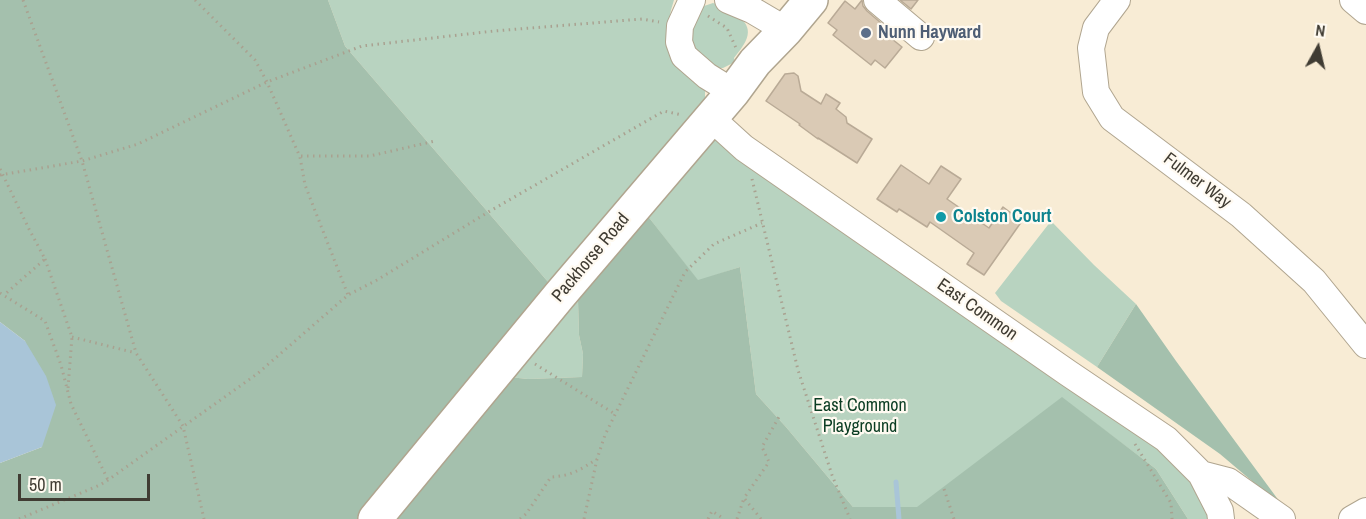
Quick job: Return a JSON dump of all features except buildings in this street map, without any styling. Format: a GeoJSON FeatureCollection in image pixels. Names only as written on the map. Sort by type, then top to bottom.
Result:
{"type":"FeatureCollection","features":[{"type":"Feature","properties":{"kind":"main road","name":"Packhorse Road"},"geometry":{"type":"LineString","coordinates":[[375,519],[513,351],[733,92],[755,62],[811,0]]}},
{"type":"Feature","properties":{"kind":"street"},"geometry":{"type":"LineString","coordinates":[[728,0],[752,10],[786,30]]}},
{"type":"Feature","properties":{"kind":"street"},"geometry":{"type":"LineString","coordinates":[[877,0],[921,37]]}},
{"type":"Feature","properties":{"kind":"street","name":"Fulmer Way"},"geometry":{"type":"LineString","coordinates":[[1117,0],[1096,28],[1091,48],[1096,92],[1112,118],[1241,214],[1314,281],[1366,345]]}},
{"type":"Feature","properties":{"kind":"street"},"geometry":{"type":"LineString","coordinates":[[1353,0],[1366,11]]}},
{"type":"Feature","properties":{"kind":"street"},"geometry":{"type":"LineString","coordinates":[[687,10],[679,42],[684,56],[706,76],[733,92]]}},
{"type":"Feature","properties":{"kind":"street","name":"East Common"},"geometry":{"type":"LineString","coordinates":[[711,118],[744,148],[1166,439],[1201,474],[1220,511],[1221,519]]}},
{"type":"Feature","properties":{"kind":"street"},"geometry":{"type":"LineString","coordinates":[[1201,474],[1228,481],[1282,519]]}},
{"type":"Feature","properties":{"kind":"path"},"geometry":{"type":"LineString","coordinates":[[22,0],[82,161],[136,352],[183,426],[204,519]]}},
{"type":"Feature","properties":{"kind":"path"},"geometry":{"type":"LineString","coordinates":[[195,0],[255,60],[267,82],[300,156],[305,184],[348,296]]}},
{"type":"Feature","properties":{"kind":"path"},"geometry":{"type":"LineString","coordinates":[[1,174],[82,161],[138,144],[267,82],[362,46],[494,31],[642,19],[687,10],[727,28],[740,55]]}},
{"type":"Feature","properties":{"kind":"path"},"geometry":{"type":"LineString","coordinates":[[19,519],[108,480],[257,374],[348,296],[664,111],[711,118]]}},
{"type":"Feature","properties":{"kind":"path"},"geometry":{"type":"LineString","coordinates":[[300,156],[370,156],[435,141]]}},
{"type":"Feature","properties":{"kind":"path"},"geometry":{"type":"LineString","coordinates":[[744,148],[798,370],[832,475],[850,519]]}},
{"type":"Feature","properties":{"kind":"path"},"geometry":{"type":"LineString","coordinates":[[0,169],[45,259],[72,337],[68,391]]}},
{"type":"Feature","properties":{"kind":"path"},"geometry":{"type":"LineString","coordinates":[[584,519],[604,435],[685,272],[714,244],[762,223]]}},
{"type":"Feature","properties":{"kind":"path"},"geometry":{"type":"LineString","coordinates":[[4,295],[45,259]]}},
{"type":"Feature","properties":{"kind":"path"},"geometry":{"type":"LineString","coordinates":[[0,293],[45,321],[61,365],[71,404],[108,480]]}},
{"type":"Feature","properties":{"kind":"path"},"geometry":{"type":"LineString","coordinates":[[72,337],[136,352]]}},
{"type":"Feature","properties":{"kind":"path"},"geometry":{"type":"LineString","coordinates":[[513,351],[615,414]]}},
{"type":"Feature","properties":{"kind":"path"},"geometry":{"type":"LineString","coordinates":[[737,519],[744,498],[769,462],[762,447],[778,417]]}},
{"type":"Feature","properties":{"kind":"path"},"geometry":{"type":"LineString","coordinates":[[1132,439],[1171,503],[1172,519]]}},
{"type":"Feature","properties":{"kind":"path"},"geometry":{"type":"LineString","coordinates":[[520,519],[526,514],[551,477],[565,476],[597,459]]}},
{"type":"Feature","properties":{"kind":"path"},"geometry":{"type":"LineString","coordinates":[[944,489],[954,519]]}},
{"type":"Feature","properties":{"kind":"path"},"geometry":{"type":"LineString","coordinates":[[744,498],[762,519]]}},
{"type":"Feature","properties":{"kind":"path"},"geometry":{"type":"LineString","coordinates":[[708,519],[712,511],[724,519]]}},
{"type":"Feature","properties":{"kind":"green space"},"geometry":{"type":"Polygon","coordinates":[[[0,0],[328,0],[345,46],[555,290],[362,519],[0,519],[0,463],[42,447],[25,341],[0,322],[0,0]]]}},
{"type":"Feature","properties":{"kind":"green space"},"geometry":{"type":"Polygon","coordinates":[[[328,0],[674,0],[667,31],[702,84],[705,101],[555,290],[345,46],[328,0]]]}},
{"type":"Feature","properties":{"kind":"green space"},"geometry":{"type":"Polygon","coordinates":[[[713,3],[742,19],[748,30],[746,41],[734,58],[735,62],[723,68],[715,68],[692,50],[687,23],[698,8],[713,3]]]}},
{"type":"Feature","properties":{"kind":"green space","name":"East Common Playground"},"geometry":{"type":"Polygon","coordinates":[[[709,139],[715,139],[1073,388],[1163,447],[1192,480],[1211,519],[1188,519],[1156,469],[1062,398],[917,508],[853,507],[756,394],[740,267],[698,281],[647,215],[709,139]]]}},
{"type":"Feature","properties":{"kind":"green space"},"geometry":{"type":"Polygon","coordinates":[[[647,215],[698,280],[740,267],[756,394],[853,507],[917,507],[1062,397],[1156,469],[1188,519],[392,519],[509,377],[528,379],[582,377],[583,354],[579,335],[578,300],[647,215]]]}},
{"type":"Feature","properties":{"kind":"green space"},"geometry":{"type":"Polygon","coordinates":[[[1051,221],[1136,304],[1097,367],[1001,301],[995,293],[1051,221]]]}},
{"type":"Feature","properties":{"kind":"green space"},"geometry":{"type":"Polygon","coordinates":[[[578,300],[579,335],[583,354],[582,377],[528,379],[509,377],[578,300]]]}},
{"type":"Feature","properties":{"kind":"green space"},"geometry":{"type":"Polygon","coordinates":[[[1136,304],[1285,509],[1220,454],[1097,367],[1136,304]]]}},
{"type":"Feature","properties":{"kind":"water"},"geometry":{"type":"Polygon","coordinates":[[[0,322],[25,341],[46,376],[56,405],[42,447],[0,463],[0,322]]]}},
{"type":"Feature","properties":{"kind":"waterway"},"geometry":{"type":"LineString","coordinates":[[896,482],[899,519]]}},
{"type":"Feature","properties":{"kind":"place","name":"Nunn Hayward"},"geometry":{"type":"Point","coordinates":[866,33]}},
{"type":"Feature","properties":{"kind":"place","name":"Colston Court"},"geometry":{"type":"Point","coordinates":[941,217]}}]}
